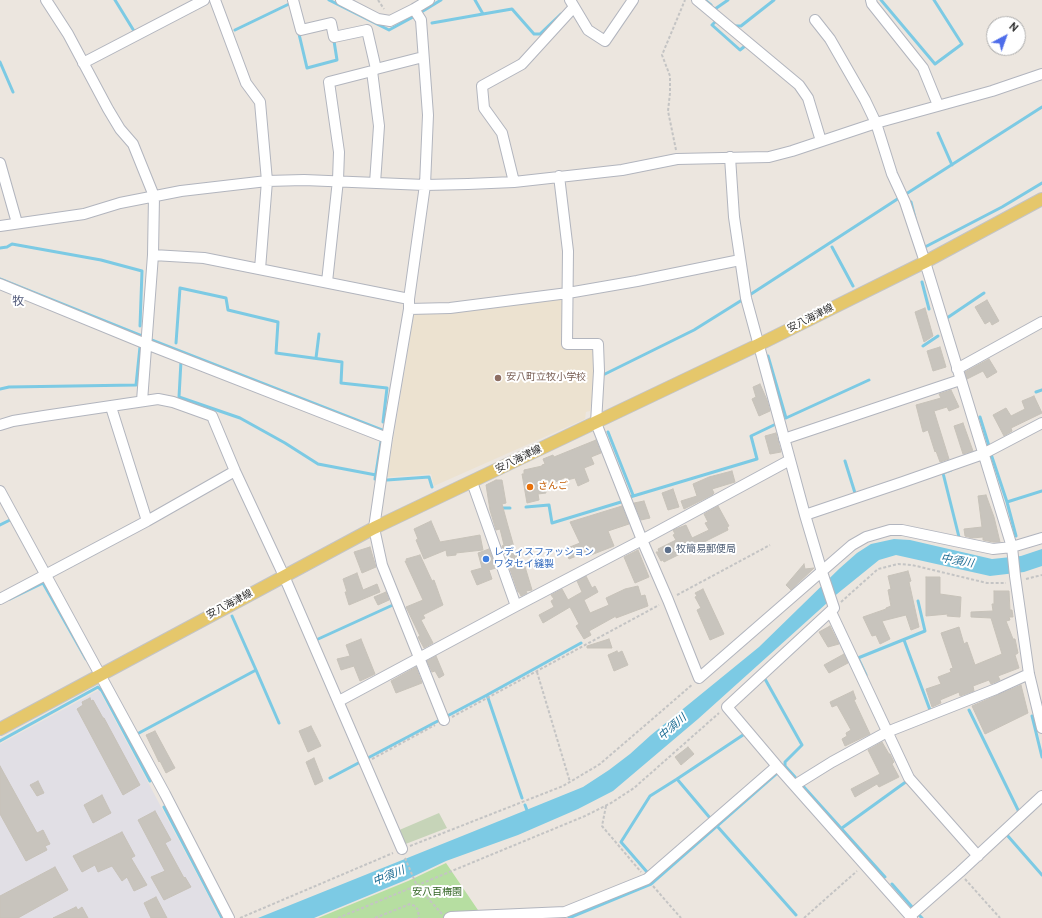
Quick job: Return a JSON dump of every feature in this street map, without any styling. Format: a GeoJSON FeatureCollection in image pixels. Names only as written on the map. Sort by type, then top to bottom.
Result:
{"type":"FeatureCollection","features":[{"type":"Feature","properties":{"kind":"main road","name":"安八海津線"},"geometry":{"type":"LineString","coordinates":[[0,729],[374,528],[758,345],[925,262],[1042,199]]}},
{"type":"Feature","properties":{"kind":"street"},"geometry":{"type":"LineString","coordinates":[[46,0],[68,34],[108,110],[120,129],[133,144],[154,196],[153,255],[142,401]]}},
{"type":"Feature","properties":{"kind":"street"},"geometry":{"type":"LineString","coordinates":[[83,63],[204,0]]}},
{"type":"Feature","properties":{"kind":"street"},"geometry":{"type":"LineString","coordinates":[[215,0],[246,83],[260,102],[267,181],[260,269]]}},
{"type":"Feature","properties":{"kind":"street"},"geometry":{"type":"LineString","coordinates":[[293,0],[301,30],[331,23],[334,37],[368,30],[374,70],[379,126],[375,183]]}},
{"type":"Feature","properties":{"kind":"street"},"geometry":{"type":"LineString","coordinates":[[341,0],[378,18],[390,21],[429,0]]}},
{"type":"Feature","properties":{"kind":"street"},"geometry":{"type":"LineString","coordinates":[[514,182],[502,134],[484,108],[482,86],[522,64],[572,4],[588,30],[604,41],[633,0]]}},
{"type":"Feature","properties":{"kind":"street"},"geometry":{"type":"LineString","coordinates":[[697,0],[799,85],[808,98],[820,141]]}},
{"type":"Feature","properties":{"kind":"street"},"geometry":{"type":"LineString","coordinates":[[871,0],[872,4],[923,68],[938,105]]}},
{"type":"Feature","properties":{"kind":"street"},"geometry":{"type":"LineString","coordinates":[[414,9],[420,20],[428,115],[425,185],[409,304],[374,528],[382,565],[444,720]]}},
{"type":"Feature","properties":{"kind":"street"},"geometry":{"type":"LineString","coordinates":[[815,20],[830,39],[865,100],[876,123],[892,174],[905,202],[925,262],[1012,550],[1029,674],[1042,728]]}},
{"type":"Feature","properties":{"kind":"street"},"geometry":{"type":"LineString","coordinates":[[327,282],[338,180],[339,152],[328,82],[423,57]]}},
{"type":"Feature","properties":{"kind":"street"},"geometry":{"type":"LineString","coordinates":[[0,226],[84,214],[120,203],[181,191],[267,181],[338,180],[425,185],[514,182],[622,170],[678,159],[769,157],[792,151],[876,123],[992,91],[1042,74]]}},
{"type":"Feature","properties":{"kind":"street"},"geometry":{"type":"LineString","coordinates":[[730,157],[734,217],[746,298],[805,515],[832,607],[909,778],[978,856]]}},
{"type":"Feature","properties":{"kind":"street"},"geometry":{"type":"LineString","coordinates":[[0,162],[18,223]]}},
{"type":"Feature","properties":{"kind":"street"},"geometry":{"type":"LineString","coordinates":[[559,176],[568,251],[567,344],[598,344],[599,371],[596,423],[699,678],[823,576],[852,545],[866,537],[890,530],[902,530],[993,549],[1012,550],[1042,538]]}},
{"type":"Feature","properties":{"kind":"street"},"geometry":{"type":"LineString","coordinates":[[153,255],[204,258],[327,282],[409,304],[450,308],[568,293],[637,282],[740,260]]}},
{"type":"Feature","properties":{"kind":"street"},"geometry":{"type":"LineString","coordinates":[[0,284],[146,344],[387,438]]}},
{"type":"Feature","properties":{"kind":"street"},"geometry":{"type":"LineString","coordinates":[[957,369],[1042,322]]}},
{"type":"Feature","properties":{"kind":"street"},"geometry":{"type":"LineString","coordinates":[[784,439],[960,380]]}},
{"type":"Feature","properties":{"kind":"street"},"geometry":{"type":"LineString","coordinates":[[0,426],[13,421],[158,399],[174,402],[212,416],[235,471],[284,576],[403,852]]}},
{"type":"Feature","properties":{"kind":"street"},"geometry":{"type":"LineString","coordinates":[[111,407],[147,521]]}},
{"type":"Feature","properties":{"kind":"street"},"geometry":{"type":"LineString","coordinates":[[805,515],[982,454],[1042,423]]}},
{"type":"Feature","properties":{"kind":"street"},"geometry":{"type":"LineString","coordinates":[[338,701],[790,460]]}},
{"type":"Feature","properties":{"kind":"street"},"geometry":{"type":"LineString","coordinates":[[0,599],[147,521],[235,471]]}},
{"type":"Feature","properties":{"kind":"street"},"geometry":{"type":"LineString","coordinates":[[472,482],[516,606]]}},
{"type":"Feature","properties":{"kind":"street"},"geometry":{"type":"LineString","coordinates":[[0,491],[165,794],[229,918]]}},
{"type":"Feature","properties":{"kind":"street"},"geometry":{"type":"LineString","coordinates":[[832,607],[727,707],[777,766],[911,917],[1042,796]]}},
{"type":"Feature","properties":{"kind":"street"},"geometry":{"type":"LineString","coordinates":[[795,785],[832,762],[887,732],[996,689],[1029,674]]}},
{"type":"Feature","properties":{"kind":"street"},"geometry":{"type":"LineString","coordinates":[[449,918],[565,912],[647,879],[777,766]]}},
{"type":"Feature","properties":{"kind":"path"},"geometry":{"type":"LineString","coordinates":[[678,159],[668,110],[670,76],[662,55],[685,0]]}},
{"type":"Feature","properties":{"kind":"path"},"geometry":{"type":"LineString","coordinates":[[364,763],[770,545]]}},
{"type":"Feature","properties":{"kind":"path"},"geometry":{"type":"LineString","coordinates":[[832,607],[878,569],[898,564],[987,583],[1010,583],[1015,579],[1042,575]]}},
{"type":"Feature","properties":{"kind":"path"},"geometry":{"type":"LineString","coordinates":[[537,671],[570,782]]}},
{"type":"Feature","properties":{"kind":"path"},"geometry":{"type":"LineString","coordinates":[[240,918],[570,782],[600,764],[699,678]]}},
{"type":"Feature","properties":{"kind":"path"},"geometry":{"type":"LineString","coordinates":[[338,918],[418,886],[454,869],[606,806],[634,788],[727,707]]}},
{"type":"Feature","properties":{"kind":"path"},"geometry":{"type":"LineString","coordinates":[[606,806],[602,826],[681,918]]}},
{"type":"Feature","properties":{"kind":"path"},"geometry":{"type":"LineString","coordinates":[[403,852],[418,886],[445,918]]}},
{"type":"Feature","properties":{"kind":"path"},"geometry":{"type":"LineString","coordinates":[[804,918],[864,864]]}},
{"type":"Feature","properties":{"kind":"path"},"geometry":{"type":"LineString","coordinates":[[960,872],[1000,918]]}},
{"type":"Feature","properties":{"kind":"path"},"geometry":{"type":"LineString","coordinates":[[375,918],[410,904],[415,906],[418,910],[419,918]]}},
{"type":"Feature","properties":{"kind":"shaded area","name":"安八町立牧小学校"},"geometry":{"type":"Polygon","coordinates":[[[562,299],[565,301],[563,347],[591,348],[594,351],[592,398],[590,411],[586,412],[585,419],[434,486],[431,474],[387,477],[414,314],[416,311],[456,312],[562,299]]]}},
{"type":"Feature","properties":{"kind":"shaded area"},"geometry":{"type":"Polygon","coordinates":[[[99,690],[220,918],[0,918],[0,744],[99,690]]]}},
{"type":"Feature","properties":{"kind":"green space"},"geometry":{"type":"Polygon","coordinates":[[[439,813],[447,828],[403,845],[397,831],[439,813]]]}},
{"type":"Feature","properties":{"kind":"green space","name":"安八百梅園"},"geometry":{"type":"Polygon","coordinates":[[[446,863],[480,913],[446,918],[318,918],[408,881],[446,863]]]}},
{"type":"Feature","properties":{"kind":"water","name":"中須川"},"geometry":{"type":"Polygon","coordinates":[[[894,539],[910,540],[992,559],[1021,556],[1042,549],[1042,566],[1024,572],[990,576],[896,555],[879,560],[837,594],[698,719],[613,791],[578,809],[518,835],[446,861],[406,880],[314,918],[258,918],[583,787],[630,754],[651,735],[759,647],[857,553],[871,544],[894,539]]]}},
{"type":"Feature","properties":{"kind":"building"},"geometry":{"type":"Polygon","coordinates":[[[987,300],[999,321],[992,325],[990,321],[985,324],[975,307],[987,300]]]}},
{"type":"Feature","properties":{"kind":"building"},"geometry":{"type":"Polygon","coordinates":[[[925,308],[933,336],[924,342],[915,312],[925,308]]]}},
{"type":"Feature","properties":{"kind":"building"},"geometry":{"type":"Polygon","coordinates":[[[940,347],[946,367],[933,371],[927,351],[940,347]]]}},
{"type":"Feature","properties":{"kind":"building"},"geometry":{"type":"Polygon","coordinates":[[[989,359],[997,372],[987,378],[983,371],[967,379],[965,372],[989,359]]]}},
{"type":"Feature","properties":{"kind":"building"},"geometry":{"type":"Polygon","coordinates":[[[760,384],[770,411],[759,416],[752,399],[756,397],[753,387],[760,384]]]}},
{"type":"Feature","properties":{"kind":"building"},"geometry":{"type":"Polygon","coordinates":[[[951,390],[959,407],[949,411],[947,407],[934,411],[949,459],[940,462],[928,430],[923,432],[916,405],[941,398],[939,394],[951,390]]]}},
{"type":"Feature","properties":{"kind":"building"},"geometry":{"type":"Polygon","coordinates":[[[1034,396],[1042,413],[1011,428],[1012,431],[1004,436],[993,415],[1006,408],[1011,416],[1025,409],[1022,401],[1034,396]]]}},
{"type":"Feature","properties":{"kind":"building"},"geometry":{"type":"Polygon","coordinates":[[[963,423],[973,451],[963,454],[954,426],[963,423]]]}},
{"type":"Feature","properties":{"kind":"building"},"geometry":{"type":"Polygon","coordinates":[[[776,433],[781,452],[770,454],[765,436],[776,433]]]}},
{"type":"Feature","properties":{"kind":"building"},"geometry":{"type":"Polygon","coordinates":[[[596,440],[601,453],[591,457],[594,464],[584,468],[589,481],[578,486],[575,478],[567,480],[566,477],[545,487],[546,493],[538,494],[539,500],[527,503],[522,474],[524,474],[524,470],[542,466],[545,464],[543,459],[553,455],[554,457],[596,440]]]}},
{"type":"Feature","properties":{"kind":"building"},"geometry":{"type":"Polygon","coordinates":[[[732,471],[735,482],[712,489],[714,493],[712,495],[684,509],[681,501],[697,496],[693,484],[709,477],[732,471]]]}},
{"type":"Feature","properties":{"kind":"building"},"geometry":{"type":"Polygon","coordinates":[[[496,480],[502,480],[506,503],[502,504],[508,526],[518,561],[523,560],[532,590],[526,591],[527,593],[521,596],[518,592],[502,546],[504,545],[500,529],[496,530],[490,510],[486,485],[496,480]]]}},
{"type":"Feature","properties":{"kind":"building"},"geometry":{"type":"Polygon","coordinates":[[[673,489],[679,507],[668,510],[662,493],[673,489]]]}},
{"type":"Feature","properties":{"kind":"building"},"geometry":{"type":"Polygon","coordinates":[[[986,495],[994,517],[1000,542],[983,540],[983,537],[972,538],[965,536],[964,529],[982,527],[978,496],[986,495]]]}},
{"type":"Feature","properties":{"kind":"building"},"geometry":{"type":"Polygon","coordinates":[[[644,501],[650,518],[641,520],[634,503],[644,501]]]}},
{"type":"Feature","properties":{"kind":"building"},"geometry":{"type":"Polygon","coordinates":[[[622,506],[629,524],[608,531],[614,546],[586,557],[584,553],[569,559],[565,549],[580,543],[570,522],[622,506]]]}},
{"type":"Feature","properties":{"kind":"building"},"geometry":{"type":"Polygon","coordinates":[[[718,506],[729,526],[727,527],[728,530],[664,562],[663,560],[661,561],[656,552],[659,552],[658,549],[676,540],[673,535],[675,534],[673,530],[686,525],[692,538],[709,530],[705,523],[708,522],[704,514],[718,506]]]}},
{"type":"Feature","properties":{"kind":"building"},"geometry":{"type":"Polygon","coordinates":[[[431,521],[440,542],[480,535],[483,550],[456,553],[456,555],[447,556],[446,550],[424,559],[416,540],[418,539],[414,529],[431,521]]]}},
{"type":"Feature","properties":{"kind":"building"},"geometry":{"type":"Polygon","coordinates":[[[370,547],[376,567],[362,573],[354,552],[370,547]]]}},
{"type":"Feature","properties":{"kind":"building"},"geometry":{"type":"Polygon","coordinates":[[[489,549],[496,568],[489,570],[492,579],[477,585],[471,571],[482,568],[478,553],[489,549]]]}},
{"type":"Feature","properties":{"kind":"building"},"geometry":{"type":"Polygon","coordinates":[[[638,550],[649,577],[635,583],[624,557],[638,550]]]}},
{"type":"Feature","properties":{"kind":"building"},"geometry":{"type":"Polygon","coordinates":[[[420,555],[432,581],[434,580],[443,605],[423,615],[425,618],[421,620],[433,643],[424,648],[406,607],[423,600],[405,561],[407,561],[406,559],[420,555]]]}},
{"type":"Feature","properties":{"kind":"building"},"geometry":{"type":"Polygon","coordinates":[[[804,564],[805,569],[814,568],[791,590],[786,585],[804,564]]]}},
{"type":"Feature","properties":{"kind":"building"},"geometry":{"type":"Polygon","coordinates":[[[908,571],[919,627],[911,630],[906,615],[882,621],[890,639],[880,644],[876,635],[872,636],[863,617],[891,606],[888,590],[891,589],[888,576],[908,571]]]}},
{"type":"Feature","properties":{"kind":"building"},"geometry":{"type":"Polygon","coordinates":[[[357,573],[363,590],[377,584],[380,592],[349,605],[343,579],[357,573]]]}},
{"type":"Feature","properties":{"kind":"building"},"geometry":{"type":"Polygon","coordinates":[[[586,576],[592,588],[595,586],[598,592],[584,600],[590,613],[609,605],[606,598],[625,589],[638,586],[641,596],[645,595],[648,606],[616,618],[616,616],[589,631],[591,635],[584,639],[576,626],[579,624],[570,607],[543,623],[539,615],[554,607],[551,601],[554,599],[551,595],[562,589],[568,600],[582,592],[577,581],[586,576]]]}},
{"type":"Feature","properties":{"kind":"building"},"geometry":{"type":"Polygon","coordinates":[[[926,577],[940,577],[940,594],[961,597],[960,617],[947,616],[948,614],[926,616],[926,577]]]}},
{"type":"Feature","properties":{"kind":"building"},"geometry":{"type":"Polygon","coordinates":[[[703,589],[724,634],[710,640],[697,610],[701,608],[695,597],[697,596],[695,593],[703,589]]]}},
{"type":"Feature","properties":{"kind":"building"},"geometry":{"type":"Polygon","coordinates":[[[994,591],[1009,591],[1010,610],[1012,610],[1013,617],[1009,617],[1010,620],[1006,621],[1013,639],[1015,639],[1018,653],[1015,655],[1019,668],[998,676],[1000,680],[991,684],[989,680],[973,686],[974,691],[960,696],[959,692],[940,700],[941,703],[932,707],[926,689],[941,684],[938,677],[951,672],[950,669],[953,668],[941,633],[959,627],[964,644],[967,642],[975,665],[1002,654],[991,618],[971,617],[971,612],[993,611],[992,604],[994,604],[994,591]]]}},
{"type":"Feature","properties":{"kind":"building"},"geometry":{"type":"Polygon","coordinates":[[[386,592],[389,600],[378,605],[374,597],[386,592]]]}},
{"type":"Feature","properties":{"kind":"building"},"geometry":{"type":"Polygon","coordinates":[[[830,626],[839,644],[828,647],[819,632],[830,626]]]}},
{"type":"Feature","properties":{"kind":"building"},"geometry":{"type":"Polygon","coordinates":[[[361,639],[375,674],[360,681],[354,666],[341,670],[337,659],[350,656],[346,645],[361,639]]]}},
{"type":"Feature","properties":{"kind":"building"},"geometry":{"type":"Polygon","coordinates":[[[609,639],[612,648],[587,648],[587,646],[609,639]]]}},
{"type":"Feature","properties":{"kind":"building"},"geometry":{"type":"Polygon","coordinates":[[[617,651],[618,653],[622,651],[628,665],[614,671],[608,655],[617,651]]]}},
{"type":"Feature","properties":{"kind":"building"},"geometry":{"type":"Polygon","coordinates":[[[844,654],[848,663],[829,673],[824,665],[844,654]]]}},
{"type":"Feature","properties":{"kind":"building"},"geometry":{"type":"Polygon","coordinates":[[[436,656],[444,675],[439,678],[435,671],[432,672],[427,661],[436,656]]]}},
{"type":"Feature","properties":{"kind":"building"},"geometry":{"type":"Polygon","coordinates":[[[416,667],[422,683],[396,693],[391,681],[416,667]]]}},
{"type":"Feature","properties":{"kind":"building"},"geometry":{"type":"Polygon","coordinates":[[[1021,685],[1028,713],[985,734],[972,706],[1021,685]]]}},
{"type":"Feature","properties":{"kind":"building"},"geometry":{"type":"Polygon","coordinates":[[[853,691],[856,699],[854,700],[870,734],[845,746],[842,739],[847,736],[846,733],[851,730],[837,705],[832,707],[830,702],[853,691]]]}},
{"type":"Feature","properties":{"kind":"building"},"geometry":{"type":"Polygon","coordinates":[[[90,698],[91,701],[93,700],[104,718],[140,785],[123,795],[77,709],[83,705],[82,702],[90,698]]]}},
{"type":"Feature","properties":{"kind":"building"},"geometry":{"type":"Polygon","coordinates":[[[311,726],[321,746],[308,752],[299,731],[311,726]]]}},
{"type":"Feature","properties":{"kind":"building"},"geometry":{"type":"Polygon","coordinates":[[[155,731],[175,768],[166,773],[146,735],[155,731]]]}},
{"type":"Feature","properties":{"kind":"building"},"geometry":{"type":"Polygon","coordinates":[[[882,742],[894,762],[892,764],[899,777],[879,787],[877,784],[855,797],[851,789],[880,774],[868,750],[882,742]]]}},
{"type":"Feature","properties":{"kind":"building"},"geometry":{"type":"Polygon","coordinates":[[[688,747],[694,754],[681,765],[675,757],[688,747]]]}},
{"type":"Feature","properties":{"kind":"building"},"geometry":{"type":"Polygon","coordinates":[[[314,758],[323,781],[315,785],[306,762],[314,758]]]}},
{"type":"Feature","properties":{"kind":"building"},"geometry":{"type":"Polygon","coordinates":[[[0,766],[37,833],[43,830],[50,844],[45,846],[47,850],[26,861],[0,814],[0,766]]]}},
{"type":"Feature","properties":{"kind":"building"},"geometry":{"type":"Polygon","coordinates":[[[38,781],[44,793],[37,796],[30,785],[38,781]]]}},
{"type":"Feature","properties":{"kind":"building"},"geometry":{"type":"Polygon","coordinates":[[[102,795],[111,813],[93,823],[84,805],[102,795]]]}},
{"type":"Feature","properties":{"kind":"building"},"geometry":{"type":"Polygon","coordinates":[[[155,811],[171,840],[165,843],[184,878],[185,877],[191,887],[164,900],[151,877],[165,871],[138,820],[155,811]]]}},
{"type":"Feature","properties":{"kind":"building"},"geometry":{"type":"Polygon","coordinates":[[[122,832],[135,856],[131,858],[147,885],[134,891],[127,877],[122,881],[112,866],[98,872],[95,865],[82,872],[73,856],[122,832]]]}},
{"type":"Feature","properties":{"kind":"building"},"geometry":{"type":"Polygon","coordinates":[[[55,867],[68,890],[18,918],[0,918],[0,896],[55,867]]]}},
{"type":"Feature","properties":{"kind":"building"},"geometry":{"type":"Polygon","coordinates":[[[156,897],[167,918],[151,918],[144,903],[156,897]]]}},
{"type":"Feature","properties":{"kind":"building"},"geometry":{"type":"Polygon","coordinates":[[[76,907],[78,910],[82,907],[88,918],[53,918],[76,907]]]}},
{"type":"Feature","properties":{"kind":"waterway"},"geometry":{"type":"LineString","coordinates":[[115,0],[134,31]]}},
{"type":"Feature","properties":{"kind":"waterway"},"geometry":{"type":"LineString","coordinates":[[329,0],[389,30],[413,17]]}},
{"type":"Feature","properties":{"kind":"waterway"},"geometry":{"type":"LineString","coordinates":[[423,11],[441,0]]}},
{"type":"Feature","properties":{"kind":"waterway"},"geometry":{"type":"LineString","coordinates":[[475,0],[483,14],[512,9],[534,34],[540,34],[561,14]]}},
{"type":"Feature","properties":{"kind":"waterway"},"geometry":{"type":"LineString","coordinates":[[705,0],[711,5]]}},
{"type":"Feature","properties":{"kind":"waterway"},"geometry":{"type":"LineString","coordinates":[[715,9],[728,0]]}},
{"type":"Feature","properties":{"kind":"waterway"},"geometry":{"type":"LineString","coordinates":[[733,25],[741,26],[774,0]]}},
{"type":"Feature","properties":{"kind":"waterway"},"geometry":{"type":"LineString","coordinates":[[881,0],[935,64],[962,44],[934,0]]}},
{"type":"Feature","properties":{"kind":"waterway"},"geometry":{"type":"LineString","coordinates":[[235,30],[289,4]]}},
{"type":"Feature","properties":{"kind":"waterway"},"geometry":{"type":"LineString","coordinates":[[432,23],[483,14]]}},
{"type":"Feature","properties":{"kind":"waterway"},"geometry":{"type":"LineString","coordinates":[[716,21],[712,25],[740,50],[745,46]]}},
{"type":"Feature","properties":{"kind":"waterway"},"geometry":{"type":"LineString","coordinates":[[299,34],[307,68],[337,60],[334,41]]}},
{"type":"Feature","properties":{"kind":"waterway"},"geometry":{"type":"LineString","coordinates":[[0,62],[13,92]]}},
{"type":"Feature","properties":{"kind":"waterway"},"geometry":{"type":"LineString","coordinates":[[906,194],[1042,107]]}},
{"type":"Feature","properties":{"kind":"waterway"},"geometry":{"type":"LineString","coordinates":[[938,133],[952,165]]}},
{"type":"Feature","properties":{"kind":"waterway"},"geometry":{"type":"LineString","coordinates":[[923,244],[925,247],[1002,207],[1042,183]]}},
{"type":"Feature","properties":{"kind":"waterway"},"geometry":{"type":"LineString","coordinates":[[748,296],[899,198]]}},
{"type":"Feature","properties":{"kind":"waterway"},"geometry":{"type":"LineString","coordinates":[[911,202],[915,218]]}},
{"type":"Feature","properties":{"kind":"waterway"},"geometry":{"type":"LineString","coordinates":[[0,248],[7,247],[12,244],[101,260],[142,271],[140,326]]}},
{"type":"Feature","properties":{"kind":"waterway"},"geometry":{"type":"LineString","coordinates":[[832,247],[853,286]]}},
{"type":"Feature","properties":{"kind":"waterway"},"geometry":{"type":"LineString","coordinates":[[0,279],[142,336]]}},
{"type":"Feature","properties":{"kind":"waterway"},"geometry":{"type":"LineString","coordinates":[[922,282],[929,309]]}},
{"type":"Feature","properties":{"kind":"waterway"},"geometry":{"type":"LineString","coordinates":[[176,343],[180,288],[226,298],[228,310],[278,322],[276,353],[342,362],[341,383],[387,388],[383,422]]}},
{"type":"Feature","properties":{"kind":"waterway"},"geometry":{"type":"LineString","coordinates":[[947,318],[984,293]]}},
{"type":"Feature","properties":{"kind":"waterway"},"geometry":{"type":"LineString","coordinates":[[605,374],[694,330],[742,300]]}},
{"type":"Feature","properties":{"kind":"waterway"},"geometry":{"type":"LineString","coordinates":[[316,358],[319,334]]}},
{"type":"Feature","properties":{"kind":"waterway"},"geometry":{"type":"LineString","coordinates":[[923,346],[938,336]]}},
{"type":"Feature","properties":{"kind":"waterway"},"geometry":{"type":"LineString","coordinates":[[149,339],[382,430]]}},
{"type":"Feature","properties":{"kind":"waterway"},"geometry":{"type":"LineString","coordinates":[[0,389],[9,387],[136,385],[140,347]]}},
{"type":"Feature","properties":{"kind":"waterway"},"geometry":{"type":"LineString","coordinates":[[768,356],[786,418],[869,380]]}},
{"type":"Feature","properties":{"kind":"waterway"},"geometry":{"type":"LineString","coordinates":[[181,361],[179,397],[240,418],[285,443],[318,464],[376,475]]}},
{"type":"Feature","properties":{"kind":"waterway"},"geometry":{"type":"LineString","coordinates":[[1036,392],[1042,390]]}},
{"type":"Feature","properties":{"kind":"waterway"},"geometry":{"type":"LineString","coordinates":[[980,417],[989,446]]}},
{"type":"Feature","properties":{"kind":"waterway"},"geometry":{"type":"LineString","coordinates":[[630,497],[757,459],[751,436],[776,424]]}},
{"type":"Feature","properties":{"kind":"waterway"},"geometry":{"type":"LineString","coordinates":[[608,432],[633,495]]}},
{"type":"Feature","properties":{"kind":"waterway"},"geometry":{"type":"LineString","coordinates":[[375,479],[381,442]]}},
{"type":"Feature","properties":{"kind":"waterway"},"geometry":{"type":"LineString","coordinates":[[991,454],[1007,502]]}},
{"type":"Feature","properties":{"kind":"waterway"},"geometry":{"type":"LineString","coordinates":[[845,461],[855,493]]}},
{"type":"Feature","properties":{"kind":"waterway"},"geometry":{"type":"LineString","coordinates":[[951,470],[943,473],[959,537]]}},
{"type":"Feature","properties":{"kind":"waterway"},"geometry":{"type":"LineString","coordinates":[[387,480],[429,477],[432,487]]}},
{"type":"Feature","properties":{"kind":"waterway"},"geometry":{"type":"LineString","coordinates":[[1016,536],[1007,502],[1042,491]]}},
{"type":"Feature","properties":{"kind":"waterway"},"geometry":{"type":"LineString","coordinates":[[526,507],[549,505],[552,523],[621,502]]}},
{"type":"Feature","properties":{"kind":"waterway"},"geometry":{"type":"LineString","coordinates":[[500,508],[510,508]]}},
{"type":"Feature","properties":{"kind":"waterway"},"geometry":{"type":"LineString","coordinates":[[0,525],[10,520]]}},
{"type":"Feature","properties":{"kind":"waterway"},"geometry":{"type":"LineString","coordinates":[[10,599],[43,583],[86,659]]}},
{"type":"Feature","properties":{"kind":"waterway"},"geometry":{"type":"LineString","coordinates":[[866,675],[858,658],[925,631],[918,601]]}},
{"type":"Feature","properties":{"kind":"waterway"},"geometry":{"type":"LineString","coordinates":[[316,640],[395,604]]}},
{"type":"Feature","properties":{"kind":"waterway"},"geometry":{"type":"LineString","coordinates":[[139,733],[256,670],[232,616]]}},
{"type":"Feature","properties":{"kind":"waterway"},"geometry":{"type":"LineString","coordinates":[[904,640],[930,710]]}},
{"type":"Feature","properties":{"kind":"waterway"},"geometry":{"type":"LineString","coordinates":[[487,695],[581,643]]}},
{"type":"Feature","properties":{"kind":"waterway"},"geometry":{"type":"LineString","coordinates":[[256,670],[279,723]]}},
{"type":"Feature","properties":{"kind":"waterway"},"geometry":{"type":"LineString","coordinates":[[765,679],[802,745],[785,762],[785,766],[795,777]]}},
{"type":"Feature","properties":{"kind":"waterway"},"geometry":{"type":"LineString","coordinates":[[0,741],[98,687],[102,691],[150,781]]}},
{"type":"Feature","properties":{"kind":"waterway"},"geometry":{"type":"LineString","coordinates":[[330,778],[487,695],[522,798]]}},
{"type":"Feature","properties":{"kind":"waterway"},"geometry":{"type":"LineString","coordinates":[[969,710],[1019,812]]}},
{"type":"Feature","properties":{"kind":"waterway"},"geometry":{"type":"LineString","coordinates":[[1032,716],[1042,757]]}},
{"type":"Feature","properties":{"kind":"waterway"},"geometry":{"type":"LineString","coordinates":[[710,818],[677,779],[743,735]]}},
{"type":"Feature","properties":{"kind":"waterway"},"geometry":{"type":"LineString","coordinates":[[569,918],[651,884],[776,774]]}},
{"type":"Feature","properties":{"kind":"waterway"},"geometry":{"type":"LineString","coordinates":[[647,872],[621,842],[650,796],[677,779]]}},
{"type":"Feature","properties":{"kind":"waterway"},"geometry":{"type":"LineString","coordinates":[[842,828],[907,781]]}},
{"type":"Feature","properties":{"kind":"waterway"},"geometry":{"type":"LineString","coordinates":[[803,786],[885,877]]}},
{"type":"Feature","properties":{"kind":"waterway"},"geometry":{"type":"LineString","coordinates":[[525,805],[528,813]]}},
{"type":"Feature","properties":{"kind":"waterway"},"geometry":{"type":"LineString","coordinates":[[164,807],[222,918]]}},
{"type":"Feature","properties":{"kind":"waterway"},"geometry":{"type":"LineString","coordinates":[[717,826],[796,915]]}},
{"type":"Feature","properties":{"kind":"waterway"},"geometry":{"type":"LineString","coordinates":[[1007,835],[1042,875]]}},
{"type":"Feature","properties":{"kind":"waterway"},"geometry":{"type":"LineString","coordinates":[[892,884],[913,908],[914,907]]}},
{"type":"Feature","properties":{"kind":"waterway"},"geometry":{"type":"LineString","coordinates":[[918,914],[922,918]]}},
{"type":"Feature","properties":{"kind":"place","name":"安八町立牧小学校"},"geometry":{"type":"Point","coordinates":[498,378]}},
{"type":"Feature","properties":{"kind":"place","name":"さんご"},"geometry":{"type":"Point","coordinates":[530,487]}},
{"type":"Feature","properties":{"kind":"place","name":"牧簡易郵便局"},"geometry":{"type":"Point","coordinates":[668,550]}},
{"type":"Feature","properties":{"kind":"place","name":"レディスファッション ワタセイ縫製"},"geometry":{"type":"Point","coordinates":[486,559]}},
{"type":"Feature","properties":{"kind":"district","name":"牧"},"geometry":{"type":"Point","coordinates":[18,303]}}]}
